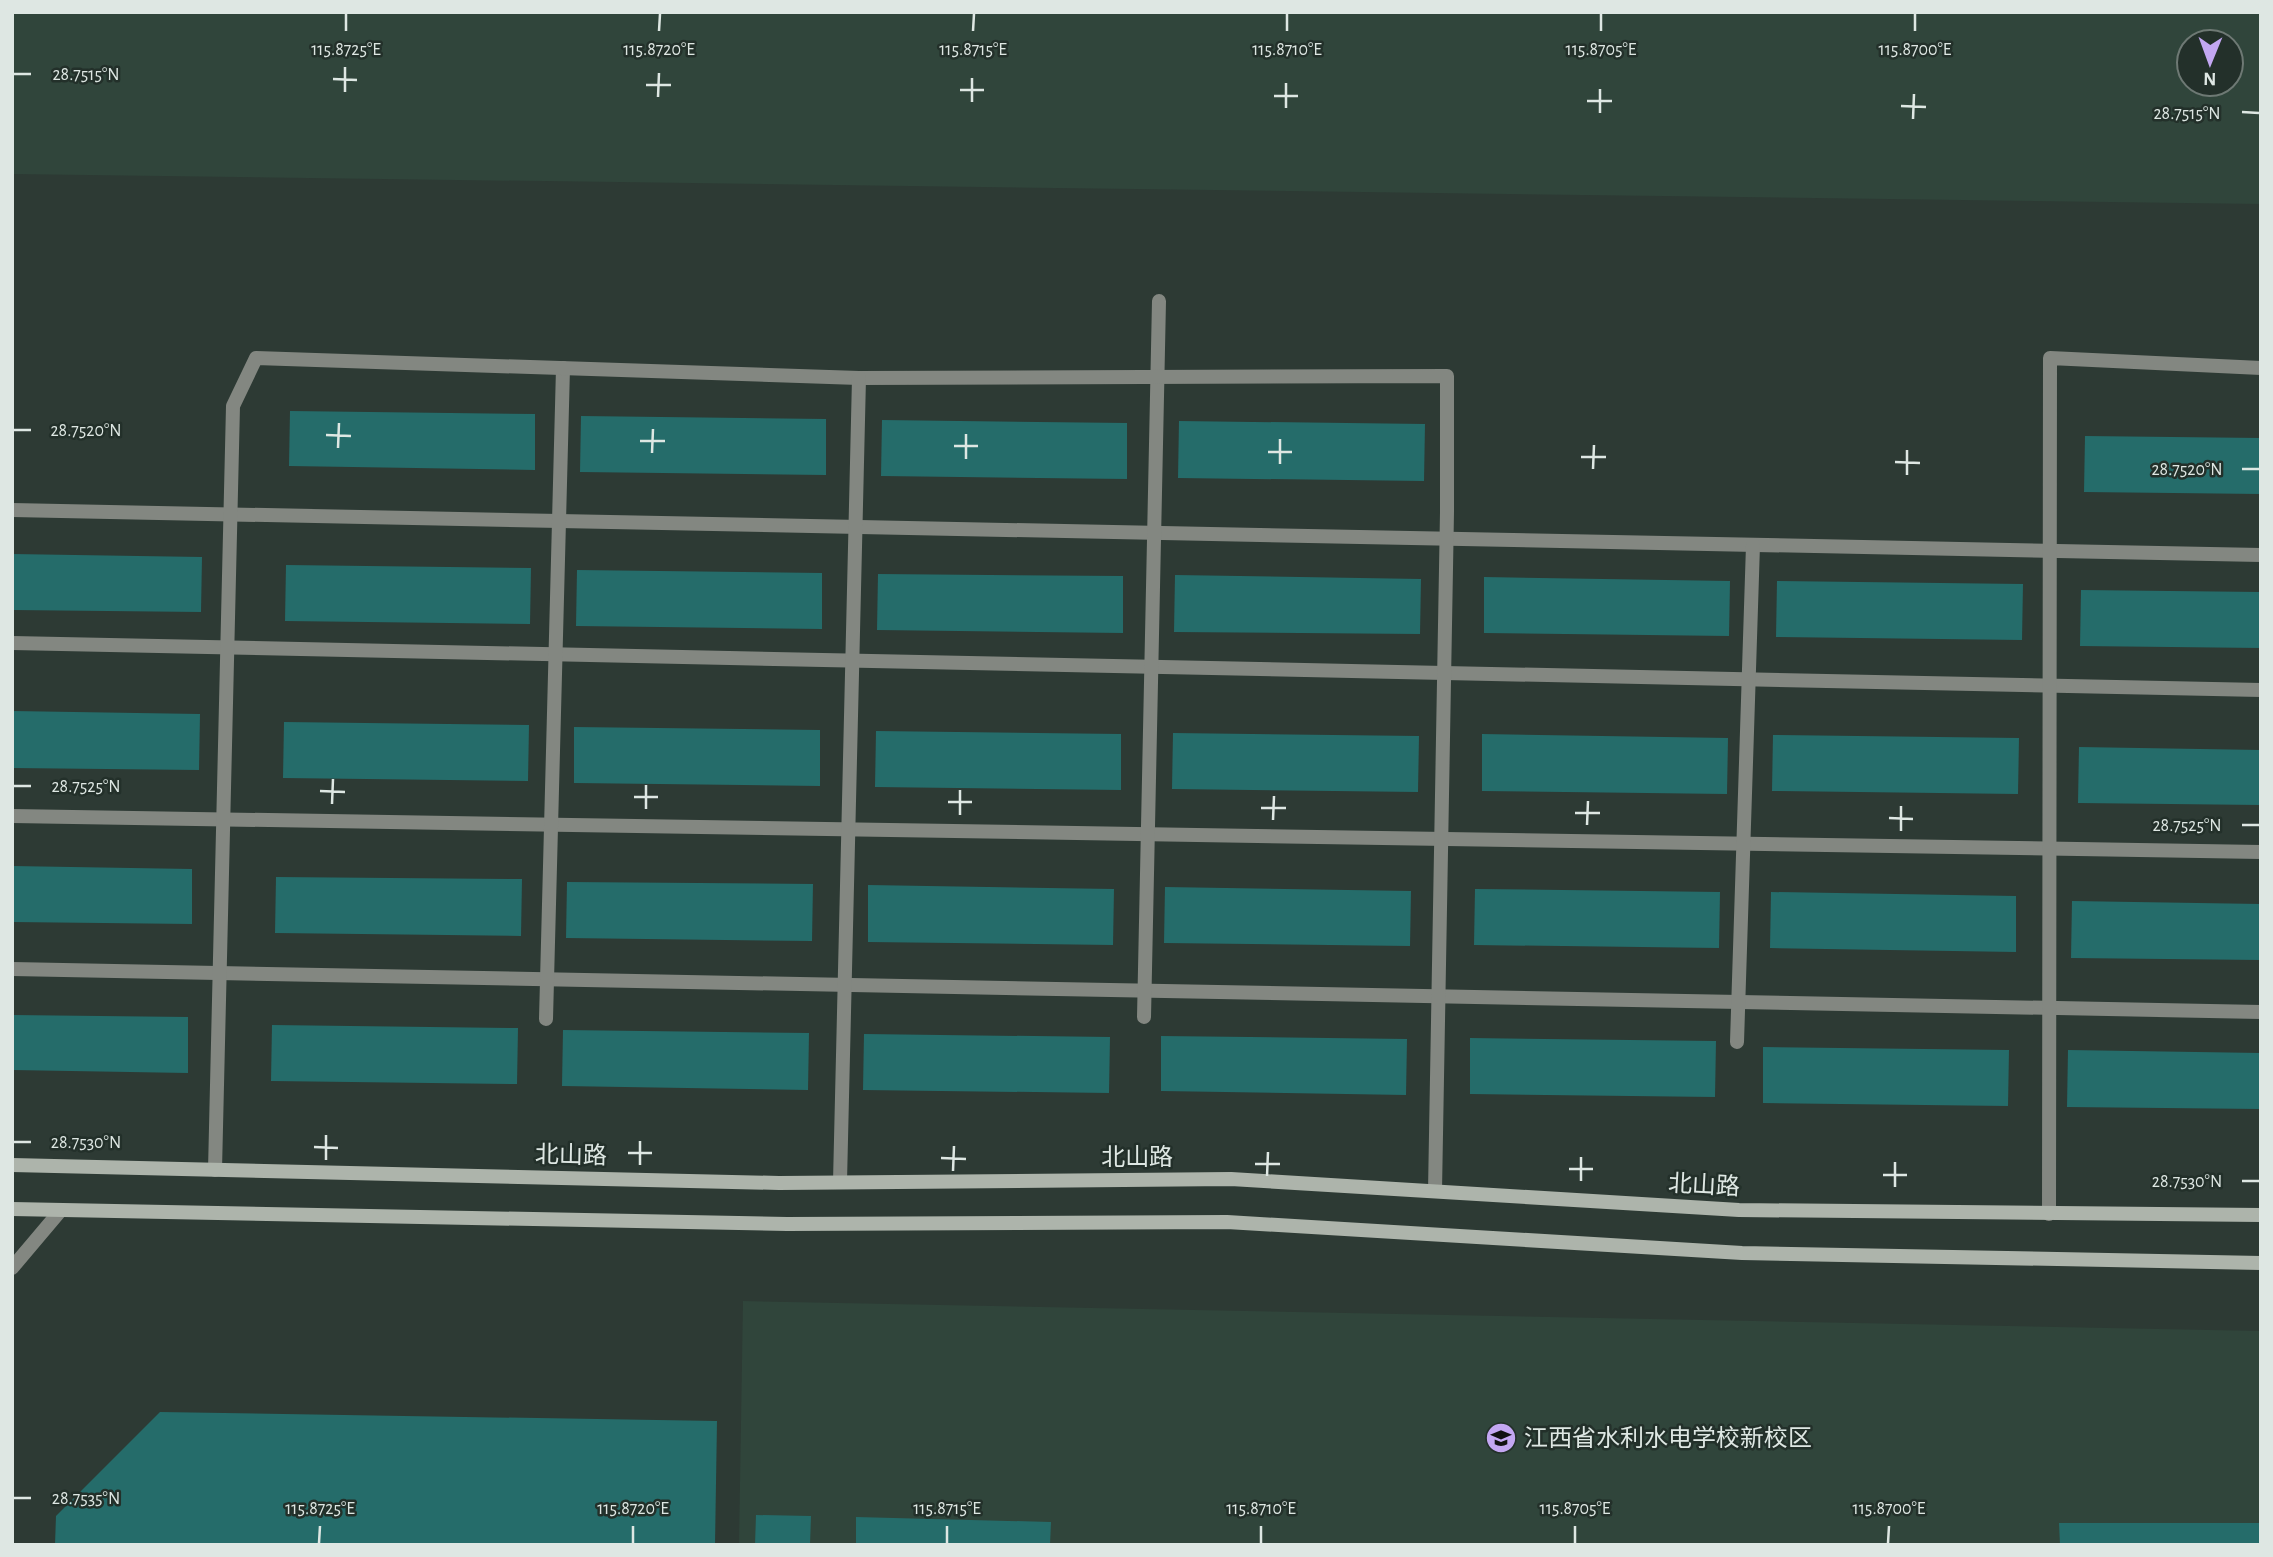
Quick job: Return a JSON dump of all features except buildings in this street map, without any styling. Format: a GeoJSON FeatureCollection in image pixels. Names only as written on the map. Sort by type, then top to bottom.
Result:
{"type":"FeatureCollection","features":[{"type":"Feature","properties":{"kind":"street","name":"北山路"},"geometry":{"type":"LineString","coordinates":[[12,1165],[779,1183],[1231,1179],[1739,1210],[2261,1215]]}},
{"type":"Feature","properties":{"kind":"street"},"geometry":{"type":"LineString","coordinates":[[12,1209],[787,1224],[1227,1222],[1742,1253],[2261,1263]]}},
{"type":"Feature","properties":{"kind":"lane"},"geometry":{"type":"LineString","coordinates":[[1144,1017],[1159,302]]}},
{"type":"Feature","properties":{"kind":"lane"},"geometry":{"type":"LineString","coordinates":[[215,1170],[233,406],[256,358],[859,378],[1447,376],[1447,539],[1435,1191]]}},
{"type":"Feature","properties":{"kind":"lane"},"geometry":{"type":"LineString","coordinates":[[2049,1214],[2050,358],[2261,368]]}},
{"type":"Feature","properties":{"kind":"lane"},"geometry":{"type":"LineString","coordinates":[[546,1019],[563,368]]}},
{"type":"Feature","properties":{"kind":"lane"},"geometry":{"type":"LineString","coordinates":[[840,1182],[859,378]]}},
{"type":"Feature","properties":{"kind":"lane"},"geometry":{"type":"LineString","coordinates":[[12,510],[2261,555]]}},
{"type":"Feature","properties":{"kind":"lane"},"geometry":{"type":"LineString","coordinates":[[1737,1042],[1753,545]]}},
{"type":"Feature","properties":{"kind":"lane"},"geometry":{"type":"LineString","coordinates":[[12,643],[2261,690]]}},
{"type":"Feature","properties":{"kind":"lane"},"geometry":{"type":"LineString","coordinates":[[12,816],[2261,852]]}},
{"type":"Feature","properties":{"kind":"lane"},"geometry":{"type":"LineString","coordinates":[[12,969],[2261,1012]]}},
{"type":"Feature","properties":{"kind":"lane"},"geometry":{"type":"LineString","coordinates":[[12,1268],[61,1210]]}},
{"type":"Feature","properties":{"kind":"shaded area"},"geometry":{"type":"Polygon","coordinates":[[[12,12],[2261,12],[2261,204],[12,174],[12,12]]]}},
{"type":"Feature","properties":{"kind":"shaded area","name":"江西省水利水电学校新校区"},"geometry":{"type":"Polygon","coordinates":[[[743,1301],[2261,1331],[2261,1545],[739,1545],[743,1301]]]}},
{"type":"Feature","properties":{"kind":"place","name":"江西省水利水电学校新校区"},"geometry":{"type":"Point","coordinates":[1501,1438]}}]}
